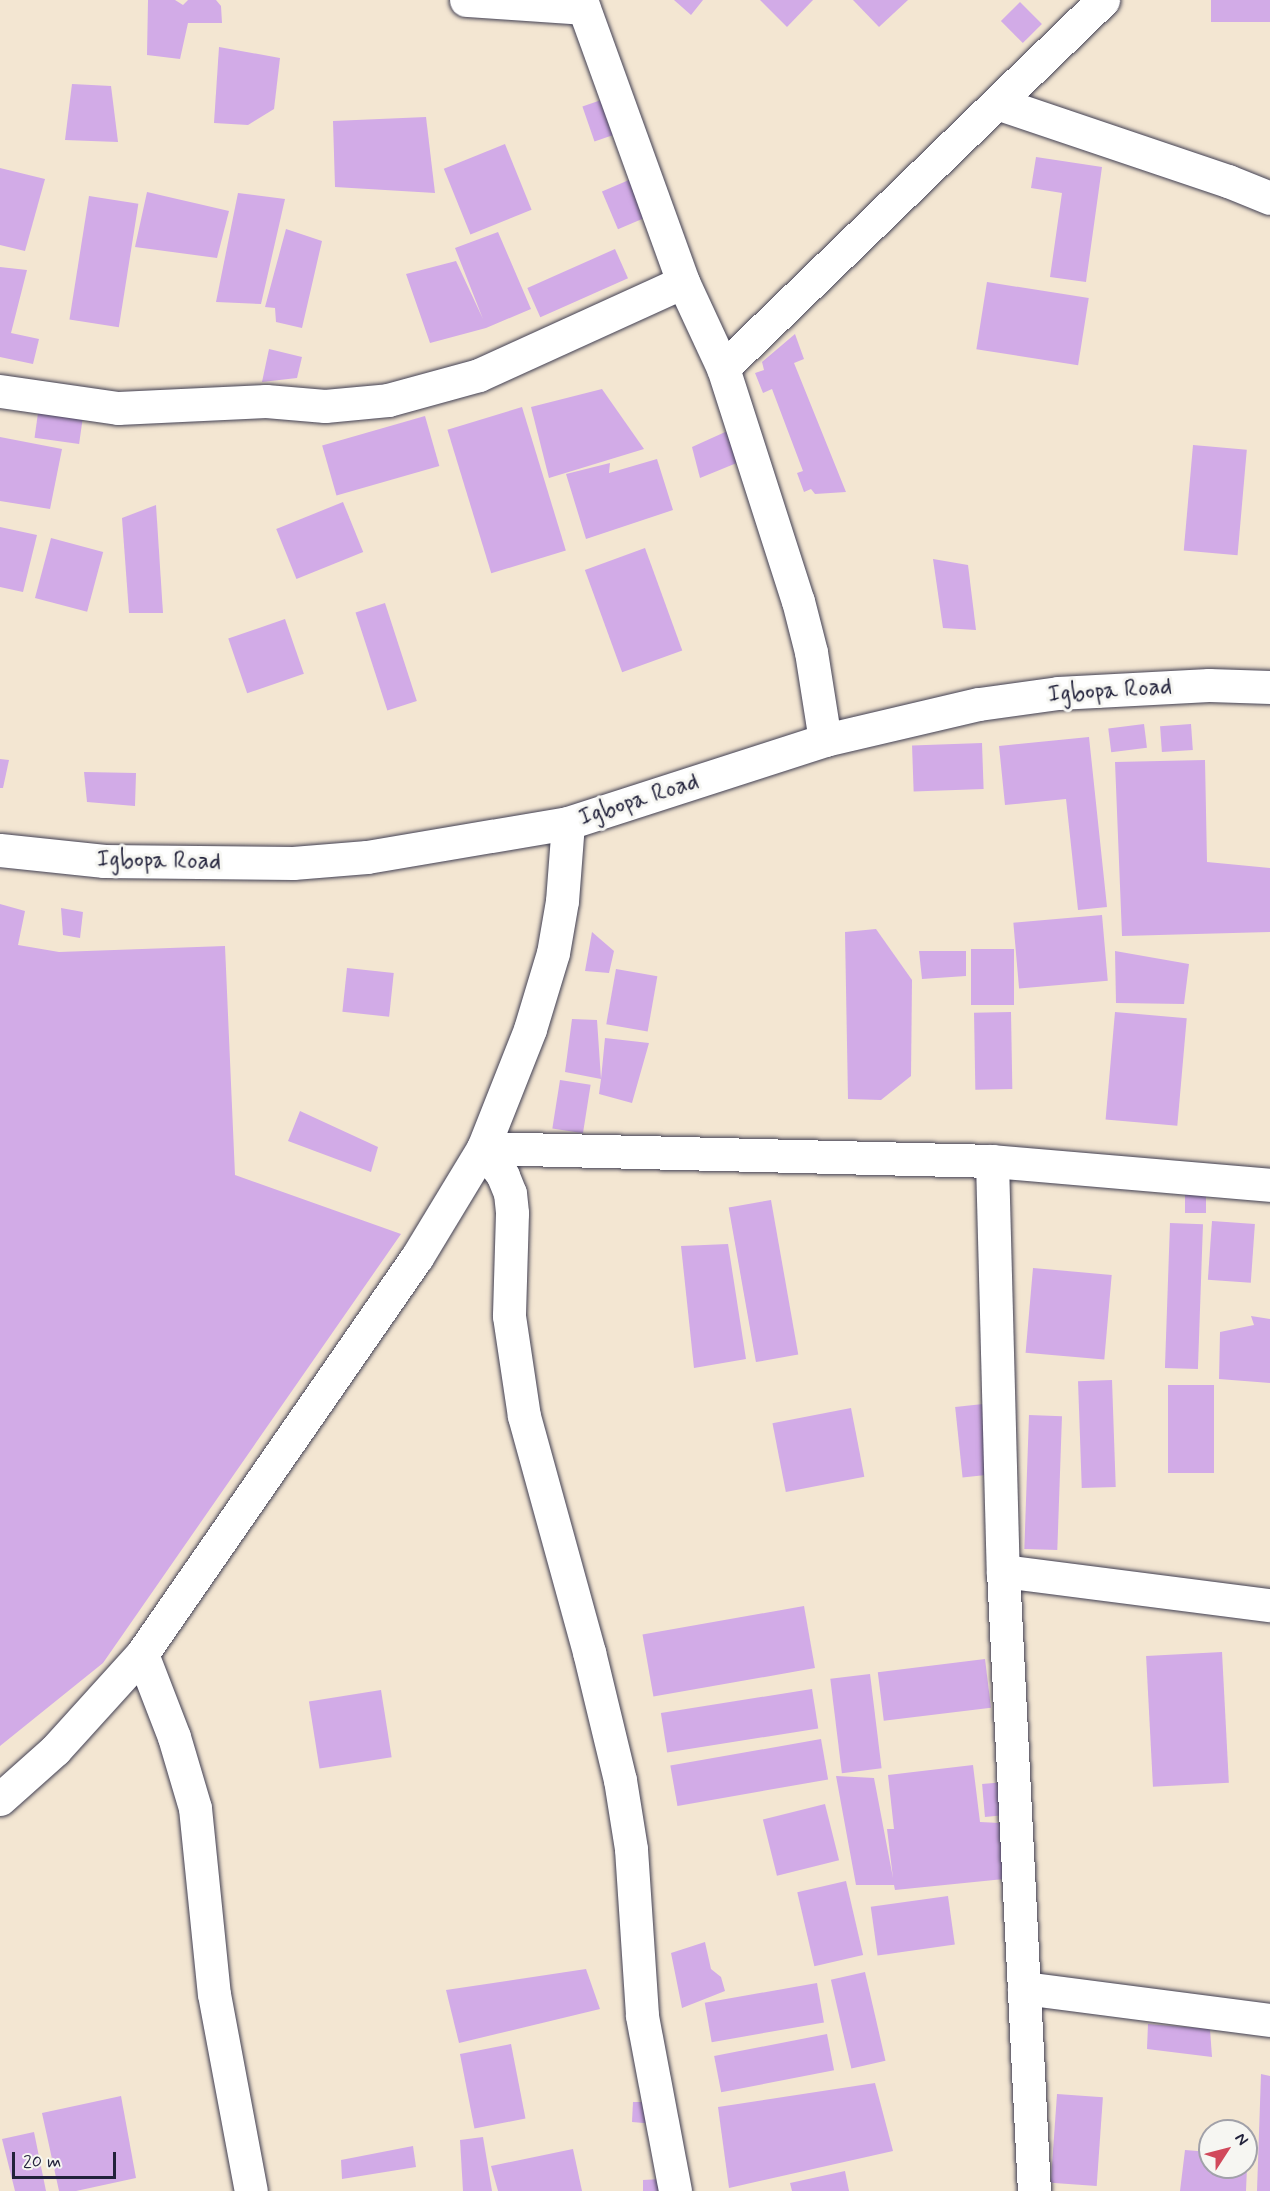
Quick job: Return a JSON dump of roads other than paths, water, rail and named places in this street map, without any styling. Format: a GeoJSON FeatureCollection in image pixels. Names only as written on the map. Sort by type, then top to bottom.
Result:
{"type":"FeatureCollection","features":[{"type":"Feature","properties":{"kind":"street"},"geometry":{"type":"LineString","coordinates":[[466,0],[582,4],[683,282],[723,368],[798,601],[811,652],[825,740]]}},
{"type":"Feature","properties":{"kind":"street"},"geometry":{"type":"LineString","coordinates":[[723,368],[1103,0]]}},
{"type":"Feature","properties":{"kind":"street"},"geometry":{"type":"LineString","coordinates":[[997,103],[1228,181],[1270,198]]}},
{"type":"Feature","properties":{"kind":"street"},"geometry":{"type":"LineString","coordinates":[[0,391],[118,408],[266,401],[325,406],[388,400],[479,375],[683,282]]}},
{"type":"Feature","properties":{"kind":"street","name":"Igbopa Road"},"geometry":{"type":"LineString","coordinates":[[0,850],[104,861],[293,863],[367,857],[568,823],[825,740],[979,704],[1058,693],[1209,685],[1270,687]]}},
{"type":"Feature","properties":{"kind":"street"},"geometry":{"type":"LineString","coordinates":[[0,1799],[55,1750],[142,1654],[417,1257],[483,1148],[530,1029],[553,953],[562,901],[568,823]]}},
{"type":"Feature","properties":{"kind":"street"},"geometry":{"type":"LineString","coordinates":[[483,1148],[992,1161],[1270,1185]]}},
{"type":"Feature","properties":{"kind":"street"},"geometry":{"type":"LineString","coordinates":[[483,1148],[503,1176],[510,1193],[512,1213],[509,1316],[524,1416],[589,1652],[620,1780],[631,1849],[642,2016],[675,2191]]}},
{"type":"Feature","properties":{"kind":"street"},"geometry":{"type":"LineString","coordinates":[[992,1161],[1004,1571],[1034,2191]]}},
{"type":"Feature","properties":{"kind":"street"},"geometry":{"type":"LineString","coordinates":[[1004,1571],[1270,1605]]}},
{"type":"Feature","properties":{"kind":"street"},"geometry":{"type":"LineString","coordinates":[[142,1654],[174,1737],[195,1808],[214,1995],[251,2191]]}},
{"type":"Feature","properties":{"kind":"street"},"geometry":{"type":"LineString","coordinates":[[1024,1988],[1270,2020]]}}]}
